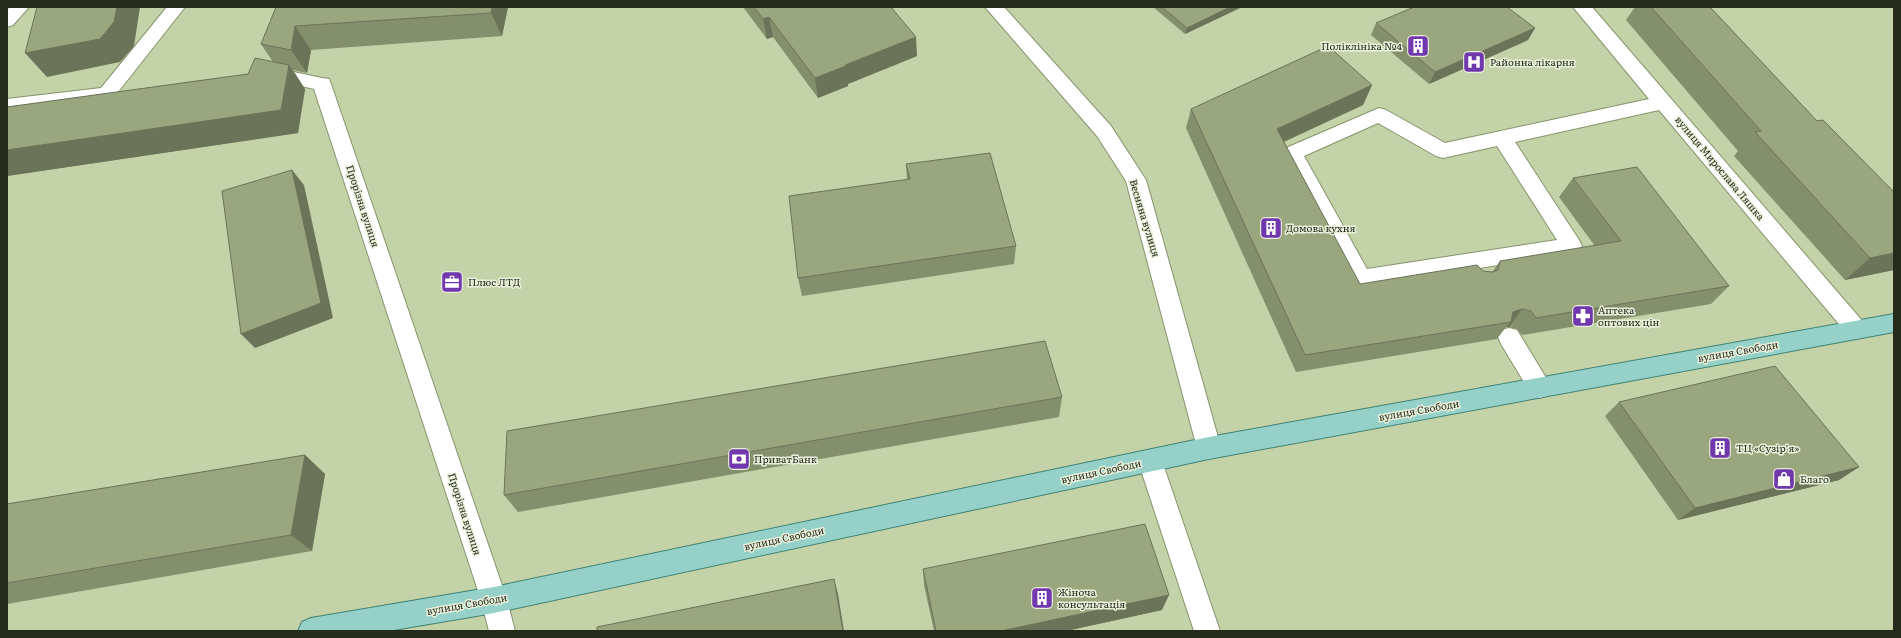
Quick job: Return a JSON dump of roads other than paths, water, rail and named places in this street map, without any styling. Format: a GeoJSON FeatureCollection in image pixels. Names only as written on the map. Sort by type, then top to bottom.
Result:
{"type":"FeatureCollection","features":[{"type":"Feature","properties":{"kind":"main road","name":"вулиця Свободи"},"geometry":{"type":"LineString","coordinates":[[311,631],[494,600],[1210,448],[1894,323]]}},
{"type":"Feature","properties":{"kind":"street"},"geometry":{"type":"LineString","coordinates":[[7,21],[20,7]]}},
{"type":"Feature","properties":{"kind":"street"},"geometry":{"type":"LineString","coordinates":[[107,93],[176,7]]}},
{"type":"Feature","properties":{"kind":"street","name":"Весняна вулиця"},"geometry":{"type":"LineString","coordinates":[[994,7],[1104,130],[1136,180],[1210,448]]}},
{"type":"Feature","properties":{"kind":"street","name":"вулиця Мирослава Ляшка"},"geometry":{"type":"LineString","coordinates":[[1582,7],[1857,330]]}},
{"type":"Feature","properties":{"kind":"street","name":"Прорізна вулиця"},"geometry":{"type":"LineString","coordinates":[[253,75],[268,73],[322,84],[494,600],[502,631]]}},
{"type":"Feature","properties":{"kind":"street"},"geometry":{"type":"LineString","coordinates":[[7,106],[138,89]]}},
{"type":"Feature","properties":{"kind":"street"},"geometry":{"type":"LineString","coordinates":[[1502,138],[1572,246],[1361,278],[1293,154],[1379,115],[1443,150],[1664,102]]}},
{"type":"Feature","properties":{"kind":"street"},"geometry":{"type":"LineString","coordinates":[[1464,262],[1476,281]]}},
{"type":"Feature","properties":{"kind":"street"},"geometry":{"type":"LineString","coordinates":[[1509,337],[1540,388]]}},
{"type":"Feature","properties":{"kind":"street"},"geometry":{"type":"LineString","coordinates":[[1150,460],[1207,631]]}},
{"type":"Feature","properties":{"kind":"place","name":"Поліклініка №4"},"geometry":{"type":"Point","coordinates":[1418,46]}},
{"type":"Feature","properties":{"kind":"place","name":"Районна лікарня"},"geometry":{"type":"Point","coordinates":[1474,62]}},
{"type":"Feature","properties":{"kind":"place","name":"Домова кухня"},"geometry":{"type":"Point","coordinates":[1271,228]}},
{"type":"Feature","properties":{"kind":"place","name":"Плюс ЛТД"},"geometry":{"type":"Point","coordinates":[452,282]}},
{"type":"Feature","properties":{"kind":"place","name":"Аптека оптових цін"},"geometry":{"type":"Point","coordinates":[1583,316]}},
{"type":"Feature","properties":{"kind":"place","name":"ТЦ «Сузір’я»"},"geometry":{"type":"Point","coordinates":[1720,448]}},
{"type":"Feature","properties":{"kind":"place","name":"ПриватБанк"},"geometry":{"type":"Point","coordinates":[739,459]}},
{"type":"Feature","properties":{"kind":"place","name":"Благо"},"geometry":{"type":"Point","coordinates":[1784,479]}},
{"type":"Feature","properties":{"kind":"place","name":"Жіноча консультація"},"geometry":{"type":"Point","coordinates":[1042,598]}}]}
